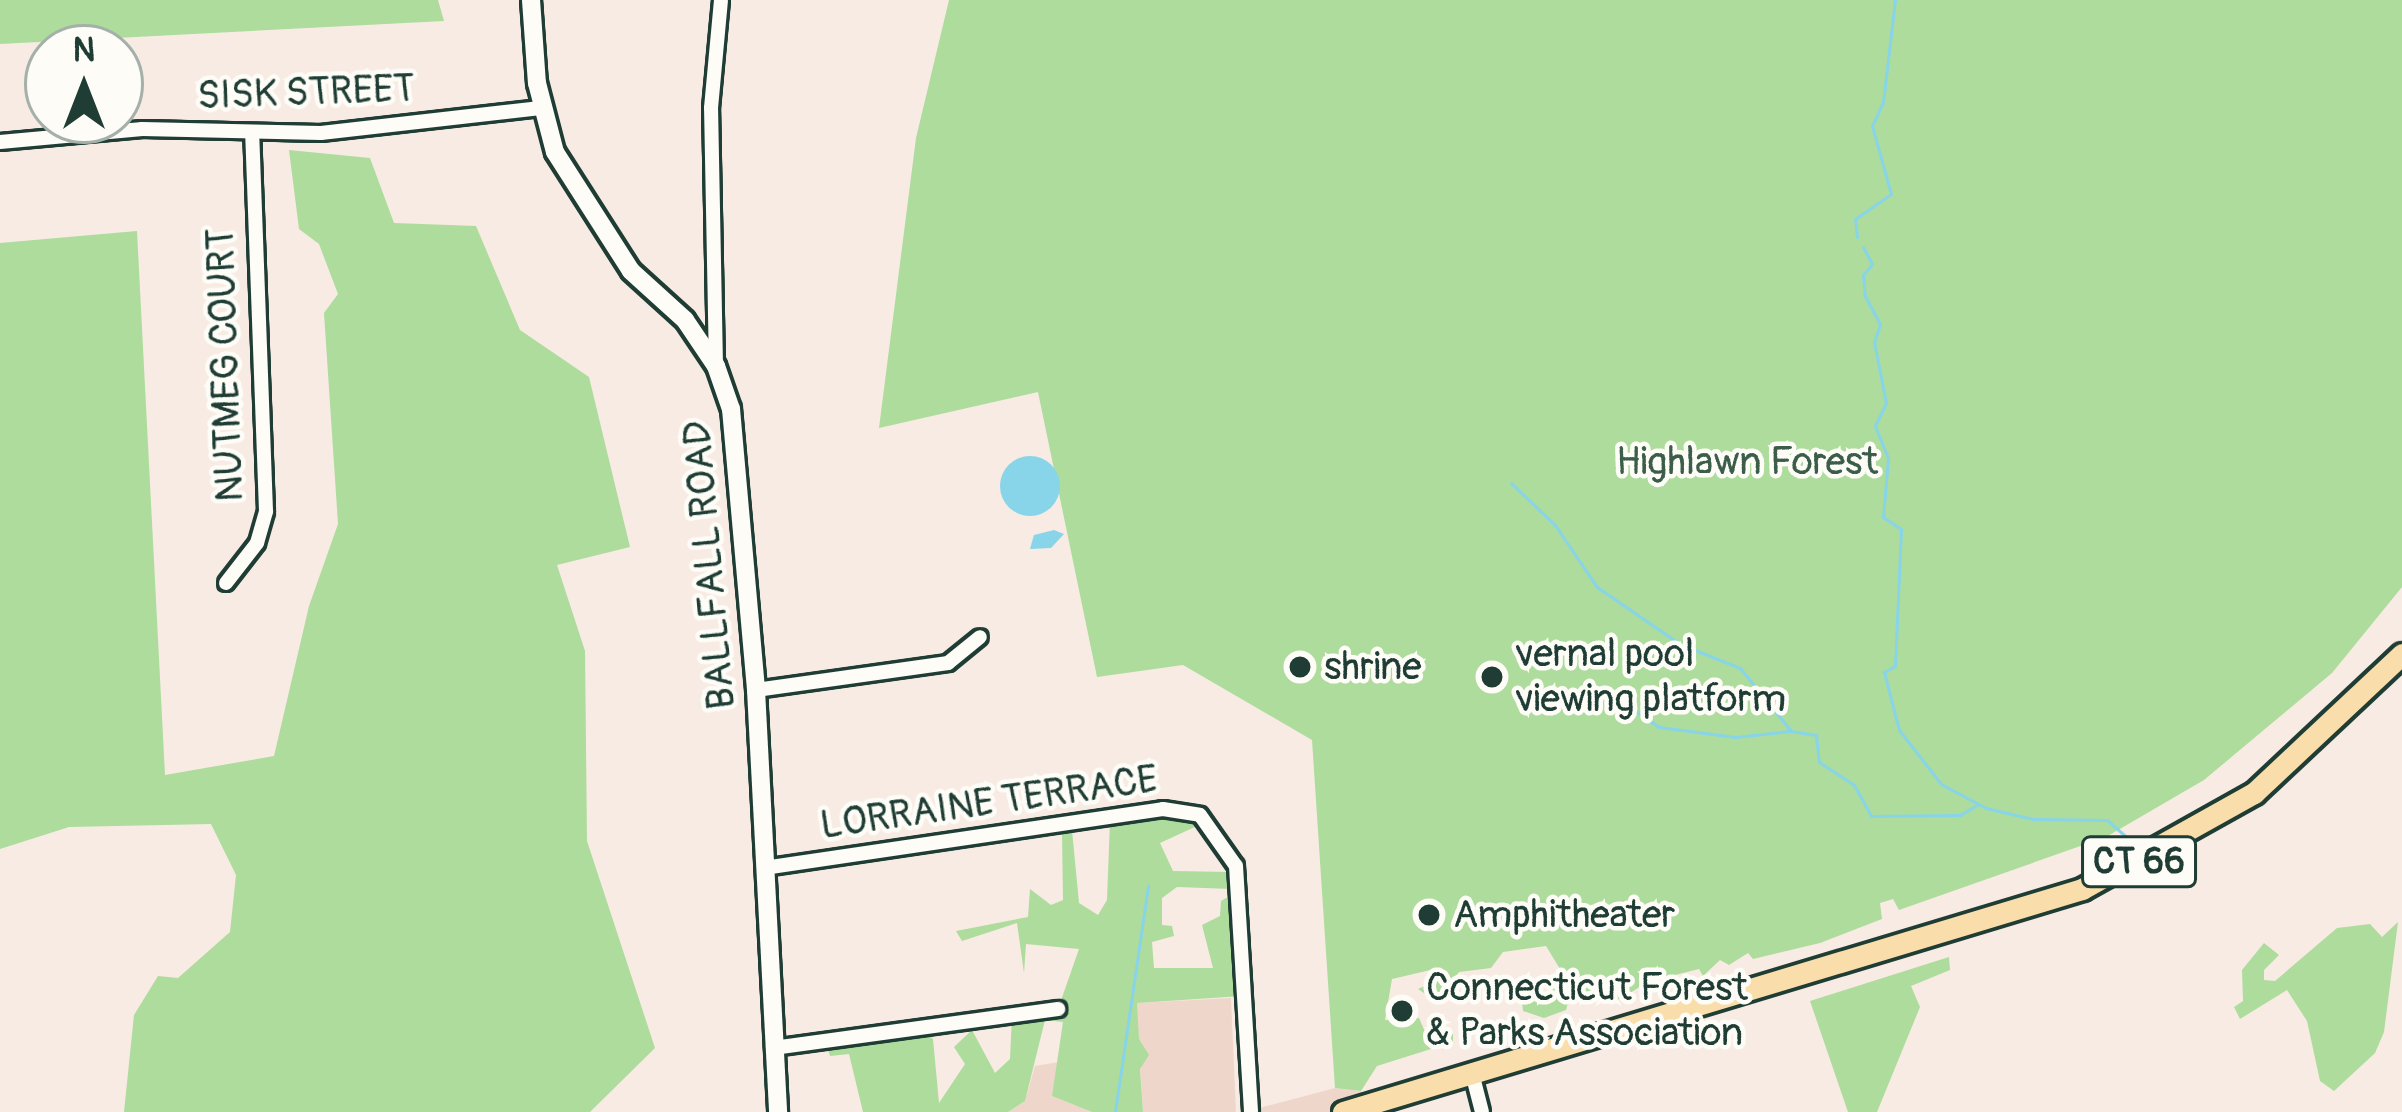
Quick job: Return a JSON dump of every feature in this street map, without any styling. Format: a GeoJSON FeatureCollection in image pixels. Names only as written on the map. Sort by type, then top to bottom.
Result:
{"type":"FeatureCollection","features":[{"type":"Feature","properties":{"kind":"highway","name":"CT 66"},"geometry":{"type":"LineString","coordinates":[[1342,1112],[2044,903],[2117,873],[2270,781],[2402,654]]}},
{"type":"Feature","properties":{"kind":"main road","name":"BALLFALL ROAD"},"geometry":{"type":"LineString","coordinates":[[531,0],[542,108],[555,152],[596,224],[631,271],[685,320],[716,366],[731,409],[756,690],[778,1112]]}},
{"type":"Feature","properties":{"kind":"street"},"geometry":{"type":"LineString","coordinates":[[716,366],[710,108],[721,0]]}},
{"type":"Feature","properties":{"kind":"street","name":"SISK STREET"},"geometry":{"type":"LineString","coordinates":[[0,142],[142,129],[252,133],[396,127],[542,108]]}},
{"type":"Feature","properties":{"kind":"street","name":"NUTMEG COURT"},"geometry":{"type":"LineString","coordinates":[[226,583],[257,543],[267,496],[252,133]]}},
{"type":"Feature","properties":{"kind":"street"},"geometry":{"type":"LineString","coordinates":[[756,690],[948,663],[980,637]]}},
{"type":"Feature","properties":{"kind":"street","name":"LORRAINE TERRACE"},"geometry":{"type":"LineString","coordinates":[[764,868],[1163,808],[1200,815],[1236,866],[1251,1112]]}},
{"type":"Feature","properties":{"kind":"street"},"geometry":{"type":"LineString","coordinates":[[773,1048],[1058,1009]]}},
{"type":"Feature","properties":{"kind":"street"},"geometry":{"type":"LineString","coordinates":[[1472,1073],[1482,1112]]}},
{"type":"Feature","properties":{"kind":"shaded area"},"geometry":{"type":"Polygon","coordinates":[[[1231,998],[1236,1112],[1143,1112],[1136,1003],[1231,998]]]}},
{"type":"Feature","properties":{"kind":"shaded area"},"geometry":{"type":"Polygon","coordinates":[[[1059,1062],[1052,1096],[1092,1112],[1008,1112],[1025,1101],[1035,1066],[1059,1062]]]}},
{"type":"Feature","properties":{"kind":"shaded area"},"geometry":{"type":"Polygon","coordinates":[[[1335,1088],[1361,1091],[1368,1112],[1244,1112],[1335,1088]]]}},
{"type":"Feature","properties":{"kind":"green space"},"geometry":{"type":"Polygon","coordinates":[[[0,0],[438,0],[444,21],[144,37],[144,24],[24,24],[24,43],[0,44],[0,0]]]}},
{"type":"Feature","properties":{"kind":"green space","name":"Highlawn Forest"},"geometry":{"type":"Polygon","coordinates":[[[949,0],[2402,0],[2402,587],[2332,673],[2204,780],[2106,837],[1899,910],[1893,899],[1880,903],[1882,919],[1820,943],[1753,959],[1748,953],[1729,965],[1720,960],[1703,976],[1699,969],[1647,982],[1621,999],[1583,1002],[1571,992],[1566,1010],[1544,1018],[1523,1011],[1522,1002],[1568,982],[1546,946],[1503,952],[1491,968],[1459,972],[1436,1001],[1418,989],[1440,979],[1439,968],[1392,979],[1385,1020],[1419,1018],[1426,1034],[1453,1034],[1453,1042],[1377,1066],[1361,1091],[1335,1088],[1312,740],[1183,665],[1097,677],[1038,392],[879,428],[916,138],[949,0]]]}},
{"type":"Feature","properties":{"kind":"green space"},"geometry":{"type":"Polygon","coordinates":[[[289,150],[370,158],[394,223],[476,226],[520,330],[589,377],[630,547],[557,565],[585,651],[587,841],[655,1048],[590,1112],[124,1112],[134,1015],[158,976],[178,978],[230,932],[236,875],[211,824],[69,827],[0,849],[0,243],[137,231],[165,775],[274,756],[309,606],[338,524],[324,313],[338,294],[319,244],[299,229],[289,150]]]}},
{"type":"Feature","properties":{"kind":"green space"},"geometry":{"type":"Polygon","coordinates":[[[1169,814],[1197,826],[1160,843],[1173,871],[1231,872],[1232,889],[1177,887],[1162,898],[1162,925],[1172,926],[1174,936],[1152,942],[1154,968],[1213,968],[1202,925],[1220,916],[1221,901],[1235,893],[1242,996],[1137,1003],[1139,1039],[1149,1055],[1140,1069],[1143,1112],[1092,1112],[1052,1096],[1063,1022],[1045,1020],[1025,1101],[1008,1112],[863,1112],[849,1054],[830,1056],[826,1044],[920,1028],[933,1039],[939,1103],[965,1064],[954,1047],[972,1030],[995,1073],[1010,1059],[1012,1016],[1058,1009],[1079,949],[1026,944],[1024,973],[1017,923],[962,941],[956,931],[1028,917],[1030,889],[1051,905],[1063,900],[1062,833],[1072,830],[1079,903],[1098,915],[1107,900],[1110,821],[1169,814]]]}},
{"type":"Feature","properties":{"kind":"green space"},"geometry":{"type":"Polygon","coordinates":[[[2398,922],[2384,1032],[2375,1053],[2334,1091],[2320,1081],[2307,1021],[2287,990],[2240,1019],[2234,1007],[2243,1001],[2242,970],[2264,943],[2279,955],[2264,970],[2264,980],[2275,981],[2337,928],[2370,924],[2382,937],[2398,922]]]}},
{"type":"Feature","properties":{"kind":"green space"},"geometry":{"type":"Polygon","coordinates":[[[1949,957],[1950,970],[1911,986],[1920,1007],[1877,1112],[1848,1112],[1810,1001],[1949,957]]]}},
{"type":"Feature","properties":{"kind":"water"},"geometry":{"type":"Polygon","coordinates":[[[1030,456],[1052,464],[1060,486],[1052,508],[1030,516],[1008,508],[1000,486],[1008,464],[1030,456]]]}},
{"type":"Feature","properties":{"kind":"water"},"geometry":{"type":"Polygon","coordinates":[[[1054,530],[1064,534],[1051,548],[1030,549],[1034,535],[1054,530]]]}},
{"type":"Feature","properties":{"kind":"waterway"},"geometry":{"type":"LineString","coordinates":[[1857,237],[1855,219],[1891,194],[1872,126],[1883,102],[1895,0]]}},
{"type":"Feature","properties":{"kind":"waterway"},"geometry":{"type":"LineString","coordinates":[[1863,247],[1872,264],[1863,275],[1865,296],[1880,324],[1874,342],[1886,403],[1875,426],[1888,458],[1883,517],[1901,529],[1895,666],[1884,672],[1899,730],[1941,784],[1986,808],[2033,819],[2107,820],[2129,839]]}},
{"type":"Feature","properties":{"kind":"waterway"},"geometry":{"type":"LineString","coordinates":[[1511,483],[1555,525],[1597,587],[1680,644],[1740,668],[1791,731],[1816,735],[1819,762],[1854,785],[1871,816],[1960,815],[1978,804]]}},
{"type":"Feature","properties":{"kind":"waterway"},"geometry":{"type":"LineString","coordinates":[[1601,687],[1659,727],[1735,737],[1790,731]]}},
{"type":"Feature","properties":{"kind":"waterway"},"geometry":{"type":"LineString","coordinates":[[1115,1112],[1148,885]]}},
{"type":"Feature","properties":{"kind":"place","name":"shrine"},"geometry":{"type":"Point","coordinates":[1300,667]}},
{"type":"Feature","properties":{"kind":"place","name":"vernal pool viewing platform"},"geometry":{"type":"Point","coordinates":[1492,677]}},
{"type":"Feature","properties":{"kind":"place","name":"Amphitheater"},"geometry":{"type":"Point","coordinates":[1429,915]}},
{"type":"Feature","properties":{"kind":"place","name":"Connecticut Forest & Parks Association"},"geometry":{"type":"Point","coordinates":[1402,1011]}}]}
